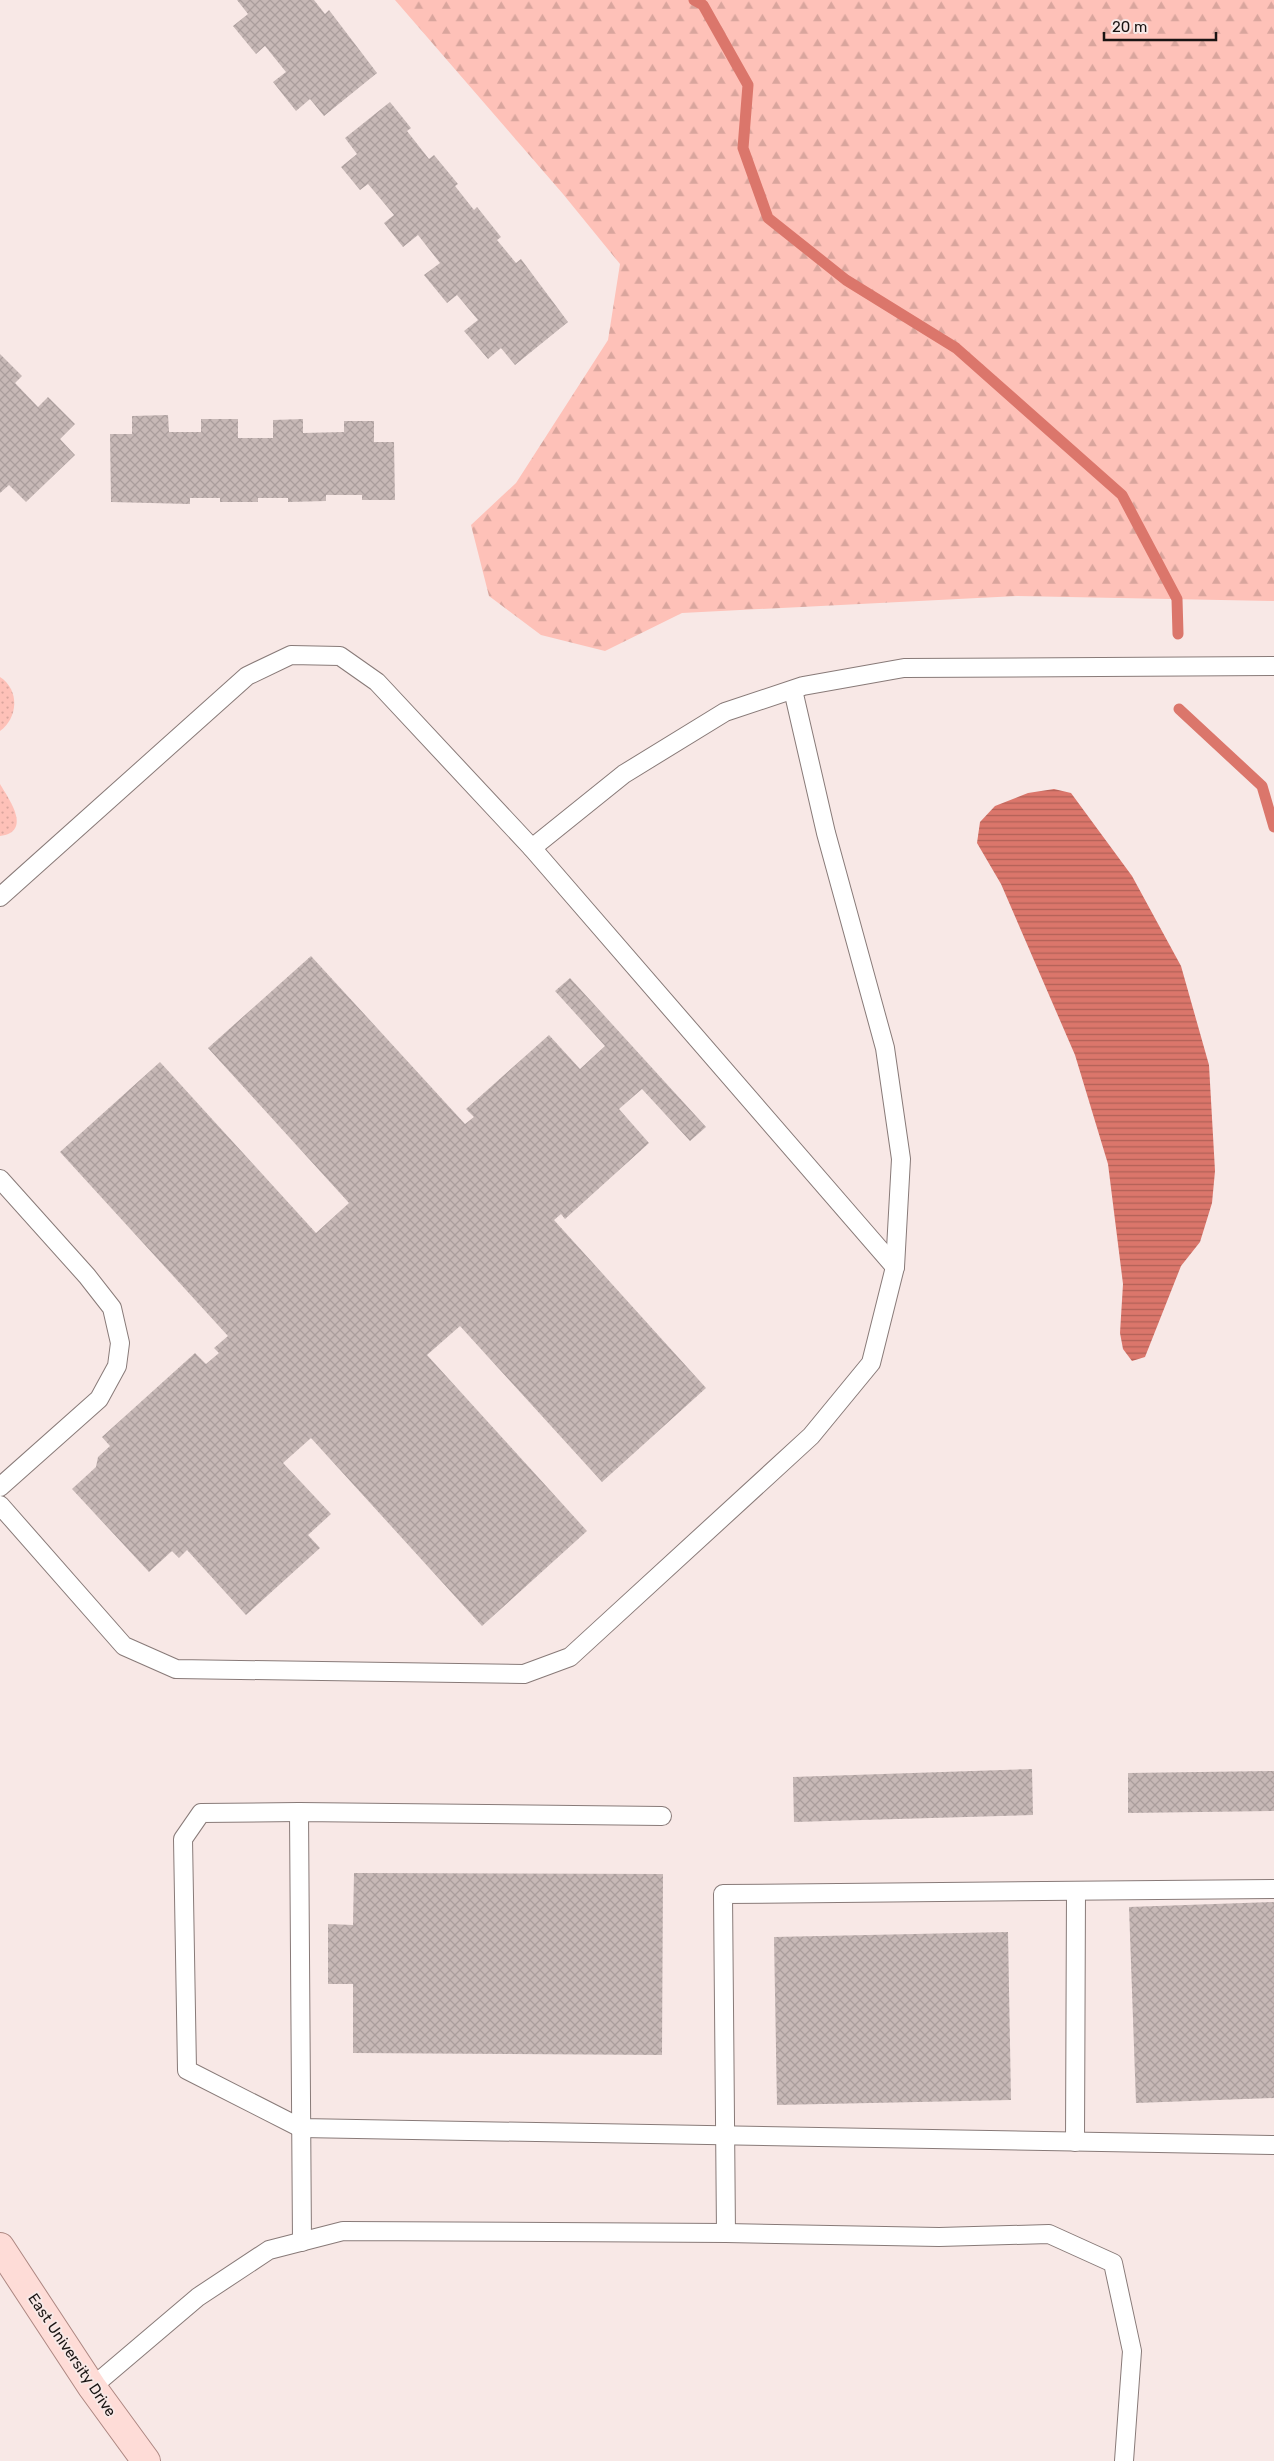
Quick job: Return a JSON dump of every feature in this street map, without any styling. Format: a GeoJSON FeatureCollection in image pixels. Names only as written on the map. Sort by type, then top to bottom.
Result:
{"type":"FeatureCollection","features":[{"type":"Feature","properties":{"kind":"main road","name":"East University Drive"},"geometry":{"type":"LineString","coordinates":[[0,2247],[92,2387],[146,2461]]}},
{"type":"Feature","properties":{"kind":"lane"},"geometry":{"type":"LineString","coordinates":[[0,898],[247,676],[291,655],[340,656],[377,682],[532,848],[895,1267]]}},
{"type":"Feature","properties":{"kind":"lane"},"geometry":{"type":"LineString","coordinates":[[532,848],[624,774],[725,712],[793,690],[904,668],[1274,666]]}},
{"type":"Feature","properties":{"kind":"lane"},"geometry":{"type":"LineString","coordinates":[[0,1505],[124,1646],[176,1669],[524,1674],[570,1658],[811,1436],[871,1363],[895,1267],[900,1160],[885,1048],[826,833],[793,690]]}},
{"type":"Feature","properties":{"kind":"lane"},"geometry":{"type":"LineString","coordinates":[[0,1178],[88,1276],[112,1308],[120,1343],[117,1366],[99,1399],[0,1487]]}},
{"type":"Feature","properties":{"kind":"lane"},"geometry":{"type":"LineString","coordinates":[[299,1812],[302,2242]]}},
{"type":"Feature","properties":{"kind":"lane"},"geometry":{"type":"LineString","coordinates":[[662,1816],[299,1812],[200,1813],[183,1839],[187,2070],[301,2128],[1274,2145]]}},
{"type":"Feature","properties":{"kind":"lane"},"geometry":{"type":"LineString","coordinates":[[726,2233],[723,1894],[1274,1889]]}},
{"type":"Feature","properties":{"kind":"lane"},"geometry":{"type":"LineString","coordinates":[[1075,2142],[1076,1891]]}},
{"type":"Feature","properties":{"kind":"lane"},"geometry":{"type":"LineString","coordinates":[[92,2387],[198,2297],[269,2250],[343,2231],[726,2233],[939,2237],[1049,2234],[1113,2263],[1132,2350],[1124,2461]]}},
{"type":"Feature","properties":{"kind":"green space"},"geometry":{"type":"Polygon","coordinates":[[[395,0],[1274,0],[1274,601],[1017,596],[682,613],[605,651],[541,635],[489,596],[471,525],[516,483],[608,340],[620,264],[563,194],[395,0]]]}},
{"type":"Feature","properties":{"kind":"green space"},"geometry":{"type":"Polygon","coordinates":[[[0,677],[11,689],[14,696],[14,704],[10,719],[0,731],[0,677]]]}},
{"type":"Feature","properties":{"kind":"green space"},"geometry":{"type":"Polygon","coordinates":[[[0,784],[13,806],[17,822],[15,828],[10,833],[0,836],[0,784]]]}},
{"type":"Feature","properties":{"kind":"shaded area"},"geometry":{"type":"Polygon","coordinates":[[[1054,789],[1071,793],[1132,876],[1181,966],[1209,1065],[1215,1171],[1212,1203],[1200,1242],[1181,1266],[1145,1357],[1132,1361],[1123,1349],[1120,1333],[1123,1284],[1108,1164],[1075,1055],[1001,884],[977,843],[980,822],[995,806],[1028,793],[1054,789]]]}},
{"type":"Feature","properties":{"kind":"building"},"geometry":{"type":"Polygon","coordinates":[[[237,0],[314,0],[325,14],[329,10],[377,73],[324,116],[310,99],[296,111],[273,82],[286,72],[265,46],[256,54],[233,26],[248,14],[237,0]]]}},
{"type":"Feature","properties":{"kind":"building"},"geometry":{"type":"Polygon","coordinates":[[[390,102],[411,128],[407,131],[429,159],[434,155],[458,184],[455,186],[474,210],[477,207],[501,237],[497,240],[516,263],[521,259],[568,322],[515,365],[501,348],[488,359],[464,331],[478,320],[457,295],[447,303],[424,275],[440,263],[418,235],[403,247],[384,223],[394,215],[368,184],[360,190],[341,167],[357,154],[345,138],[390,102]]]}},
{"type":"Feature","properties":{"kind":"building"},"geometry":{"type":"Polygon","coordinates":[[[0,354],[22,376],[15,383],[38,407],[48,397],[75,424],[60,439],[75,455],[26,502],[9,485],[0,493],[0,354]]]}},
{"type":"Feature","properties":{"kind":"building"},"geometry":{"type":"Polygon","coordinates":[[[168,415],[169,432],[201,432],[201,419],[238,419],[238,438],[273,438],[273,420],[303,419],[303,433],[344,432],[344,421],[374,421],[374,442],[394,442],[395,500],[362,500],[362,495],[326,495],[326,501],[288,502],[288,498],[258,498],[258,502],[220,502],[220,498],[190,498],[190,504],[111,502],[110,434],[132,434],[132,416],[168,415]]]}},
{"type":"Feature","properties":{"kind":"building"},"geometry":{"type":"Polygon","coordinates":[[[311,956],[465,1124],[474,1117],[466,1109],[549,1035],[580,1069],[605,1046],[555,991],[570,978],[706,1127],[690,1141],[642,1089],[619,1109],[649,1143],[565,1219],[561,1214],[554,1220],[706,1388],[602,1482],[460,1326],[427,1355],[587,1531],[482,1626],[311,1438],[283,1463],[331,1514],[308,1535],[320,1548],[246,1615],[187,1550],[179,1558],[172,1551],[149,1572],[72,1489],[96,1467],[98,1457],[110,1446],[102,1437],[195,1353],[206,1364],[219,1353],[214,1348],[228,1336],[60,1152],[160,1062],[316,1233],[349,1203],[208,1048],[311,956]]]}},
{"type":"Feature","properties":{"kind":"building"},"geometry":{"type":"Polygon","coordinates":[[[1032,1769],[1033,1815],[794,1822],[793,1777],[1032,1769]]]}},
{"type":"Feature","properties":{"kind":"building"},"geometry":{"type":"Polygon","coordinates":[[[1274,1771],[1274,1811],[1128,1813],[1128,1773],[1274,1771]]]}},
{"type":"Feature","properties":{"kind":"building"},"geometry":{"type":"Polygon","coordinates":[[[354,1873],[663,1874],[662,2055],[353,2053],[353,1984],[328,1984],[328,1924],[353,1925],[354,1873]]]}},
{"type":"Feature","properties":{"kind":"building"},"geometry":{"type":"Polygon","coordinates":[[[1274,1902],[1274,2098],[1136,2103],[1129,1907],[1274,1902]]]}},
{"type":"Feature","properties":{"kind":"building"},"geometry":{"type":"Polygon","coordinates":[[[1008,1932],[1011,2100],[777,2105],[774,1937],[1008,1932]]]}},
{"type":"Feature","properties":{"kind":"waterway"},"geometry":{"type":"LineString","coordinates":[[694,0],[703,5],[748,85],[743,148],[768,218],[846,280],[956,348],[1122,495],[1177,599],[1178,634]]}},
{"type":"Feature","properties":{"kind":"waterway"},"geometry":{"type":"LineString","coordinates":[[1179,709],[1262,786],[1274,827]]}}]}
